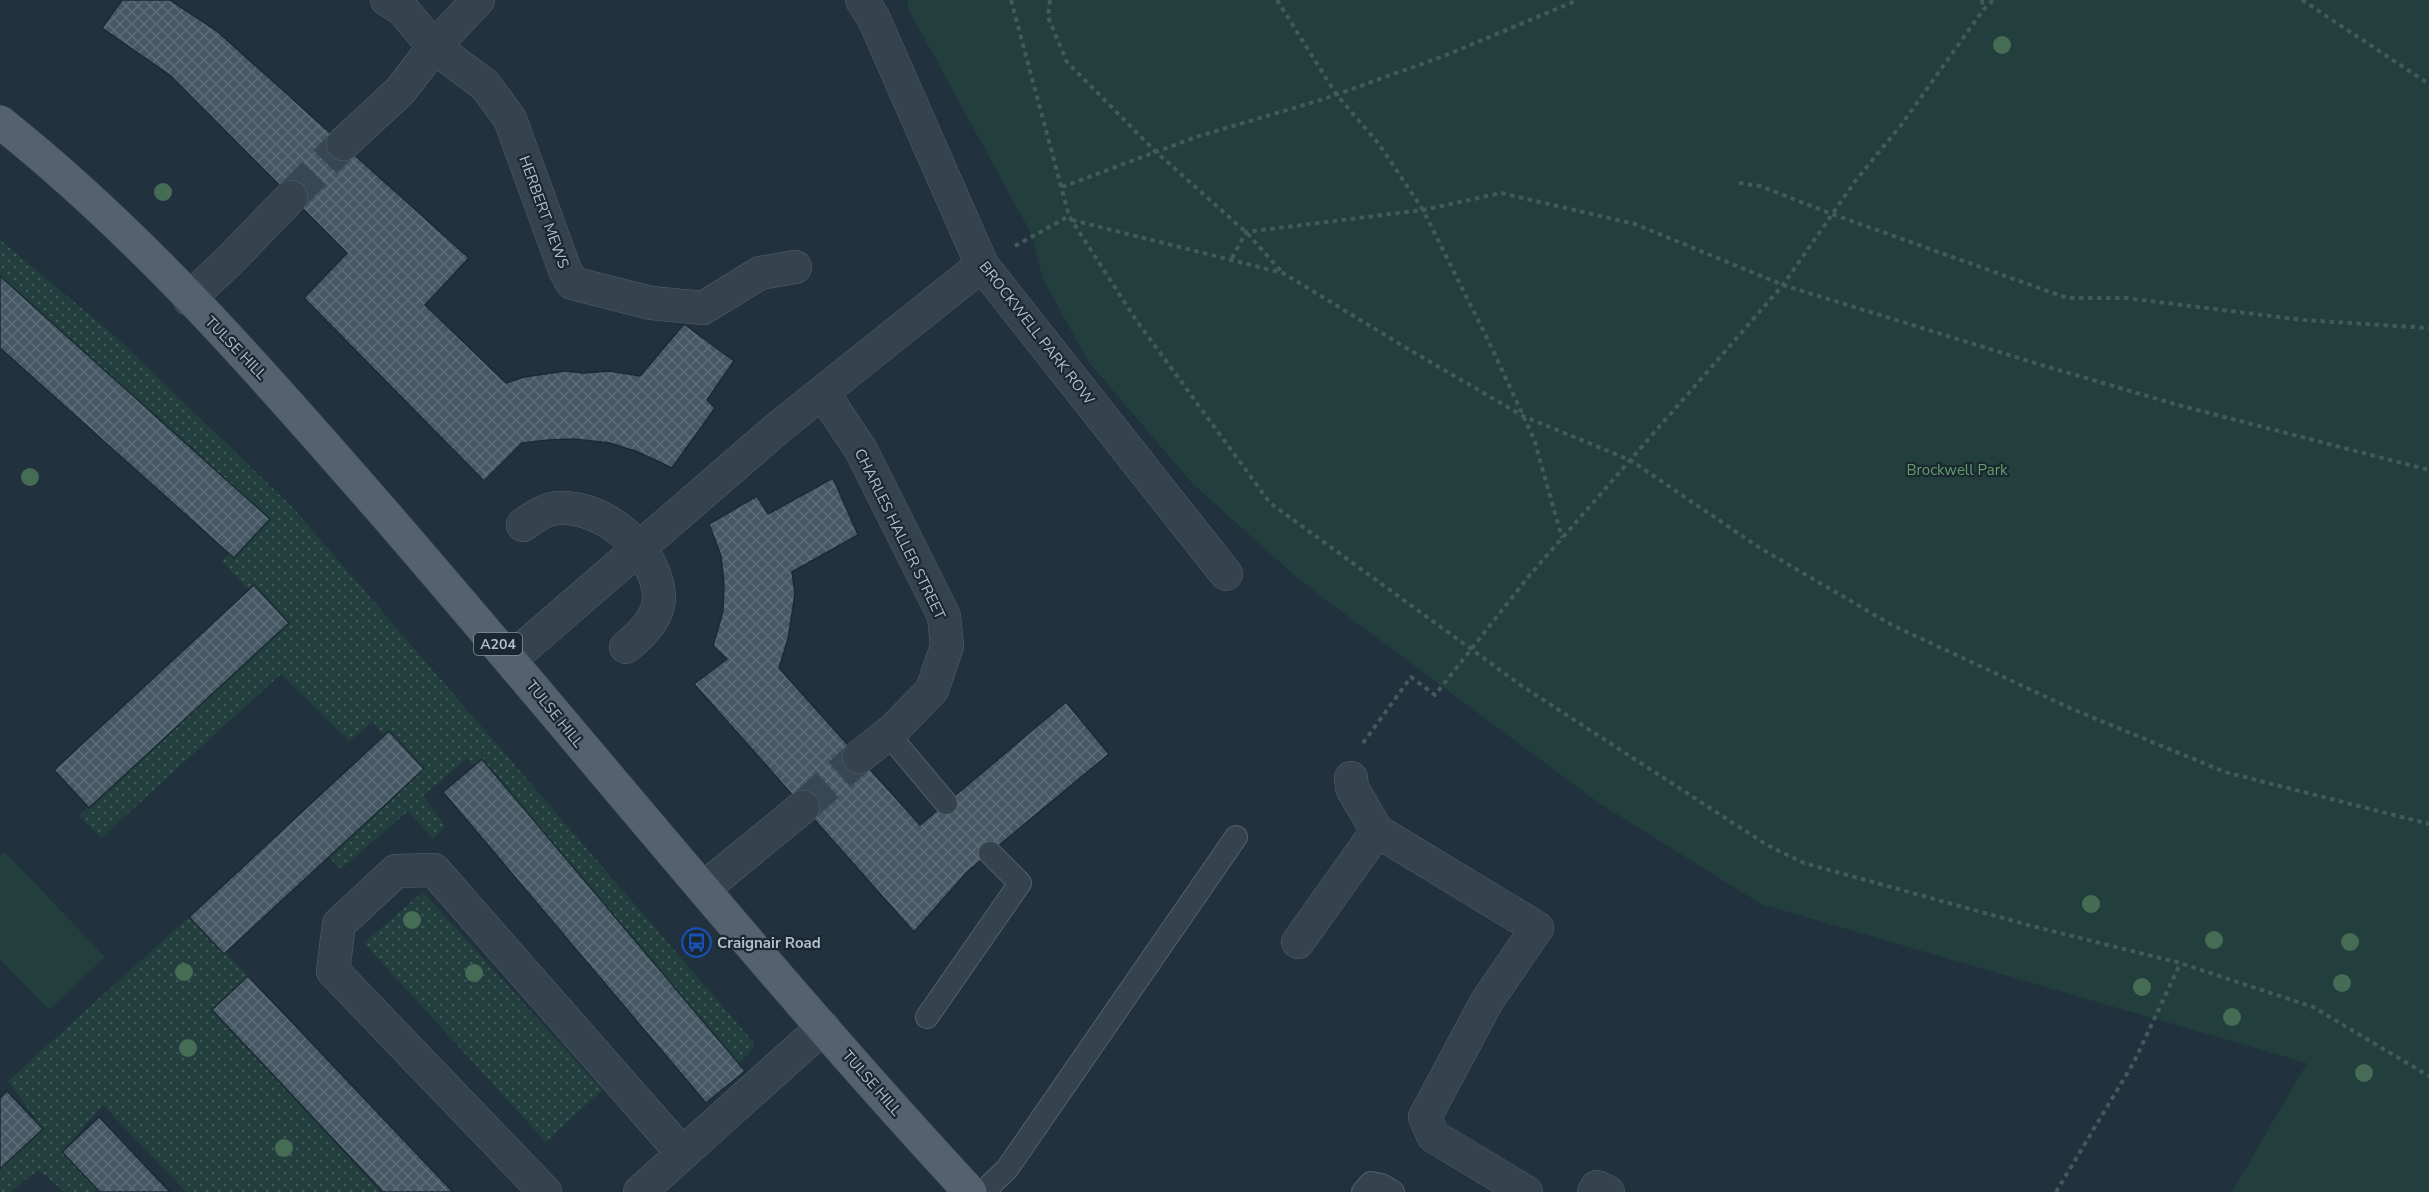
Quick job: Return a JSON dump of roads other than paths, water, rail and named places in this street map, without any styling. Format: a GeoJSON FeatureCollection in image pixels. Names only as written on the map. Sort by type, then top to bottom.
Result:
{"type":"FeatureCollection","features":[{"type":"Feature","properties":{"kind":"main road","name":"TULSE HILL"},"geometry":{"type":"LineString","coordinates":[[0,122],[46,158],[95,202],[276,390],[511,659],[620,793],[823,1028],[970,1192]]}},
{"type":"Feature","properties":{"kind":"street"},"geometry":{"type":"LineString","coordinates":[[387,0],[402,9],[434,47]]}},
{"type":"Feature","properties":{"kind":"street"},"geometry":{"type":"LineString","coordinates":[[343,144],[400,91],[434,47],[478,0]]}},
{"type":"Feature","properties":{"kind":"street","name":"BROCKWELL PARK ROW"},"geometry":{"type":"LineString","coordinates":[[862,0],[873,18],[982,265],[1226,574]]}},
{"type":"Feature","properties":{"kind":"street","name":"HERBERT MEWS"},"geometry":{"type":"LineString","coordinates":[[434,47],[485,85],[510,119],[565,270],[572,283],[651,303],[703,308],[760,273],[795,267]]}},
{"type":"Feature","properties":{"kind":"street"},"geometry":{"type":"LineString","coordinates":[[189,299],[291,197]]}},
{"type":"Feature","properties":{"kind":"street"},"geometry":{"type":"LineString","coordinates":[[511,659],[779,427],[982,265]]}},
{"type":"Feature","properties":{"kind":"street","name":"CHARLES HALLER STREET"},"geometry":{"type":"LineString","coordinates":[[823,393],[861,450],[944,616],[947,646],[932,690],[888,734],[859,757]]}},
{"type":"Feature","properties":{"kind":"street"},"geometry":{"type":"LineString","coordinates":[[523,525],[557,508],[575,509],[594,515],[620,530],[637,548],[654,570],[659,600],[652,620],[639,637],[626,647]]}},
{"type":"Feature","properties":{"kind":"street"},"geometry":{"type":"LineString","coordinates":[[1351,778],[1352,788],[1377,831],[1537,928],[1487,1001],[1425,1118],[1433,1136],[1526,1192]]}},
{"type":"Feature","properties":{"kind":"street"},"geometry":{"type":"LineString","coordinates":[[703,889],[803,807]]}},
{"type":"Feature","properties":{"kind":"street"},"geometry":{"type":"LineString","coordinates":[[1298,942],[1377,831]]}},
{"type":"Feature","properties":{"kind":"street"},"geometry":{"type":"LineString","coordinates":[[545,1192],[333,971],[339,924],[396,871],[434,870],[682,1153]]}},
{"type":"Feature","properties":{"kind":"street"},"geometry":{"type":"LineString","coordinates":[[640,1192],[823,1028]]}},
{"type":"Feature","properties":{"kind":"lane"},"geometry":{"type":"LineString","coordinates":[[888,734],[946,803]]}},
{"type":"Feature","properties":{"kind":"lane"},"geometry":{"type":"LineString","coordinates":[[983,1192],[1007,1169],[1236,837]]}},
{"type":"Feature","properties":{"kind":"lane"},"geometry":{"type":"LineString","coordinates":[[927,1017],[1020,883],[990,853]]}},
{"type":"Feature","properties":{"kind":"lane"},"geometry":{"type":"LineString","coordinates":[[1363,1192],[1371,1184],[1382,1185],[1393,1192]]}},
{"type":"Feature","properties":{"kind":"tunnel"},"geometry":{"type":"LineString","coordinates":[[291,197],[343,144]]}},
{"type":"Feature","properties":{"kind":"tunnel"},"geometry":{"type":"LineString","coordinates":[[803,807],[859,757]]}},
{"type":"Feature","properties":{"kind":"place","name":"Craignair Road"},"geometry":{"type":"Point","coordinates":[696,943]}},
{"type":"Feature","properties":{"kind":"park label","name":"Brockwell Park"},"geometry":{"type":"Point","coordinates":[1957,470]}}]}
